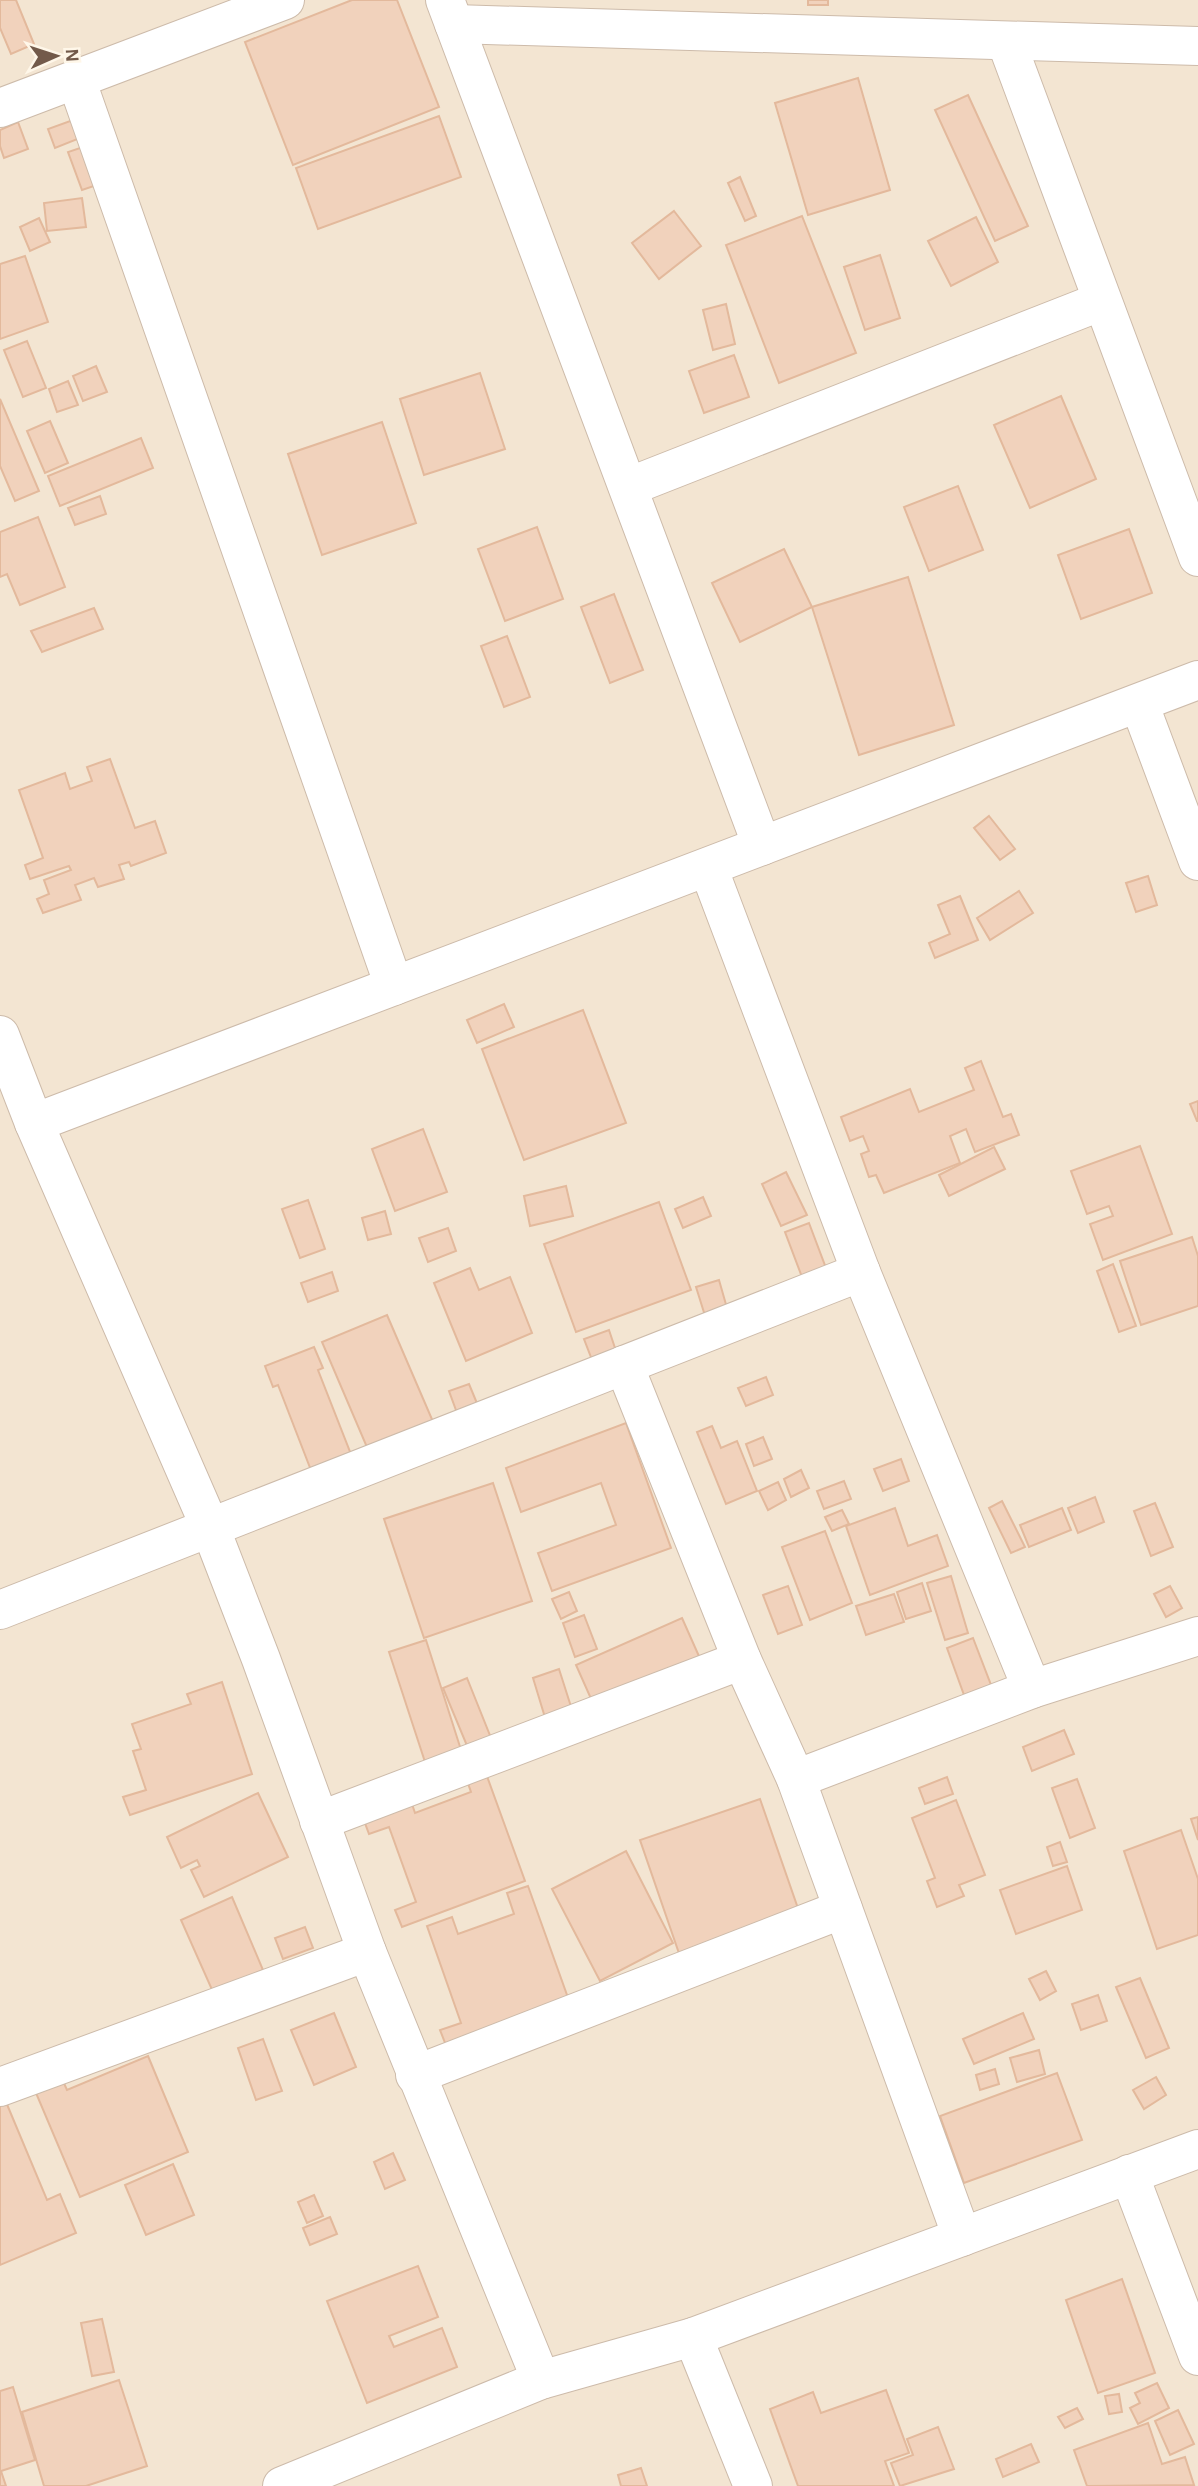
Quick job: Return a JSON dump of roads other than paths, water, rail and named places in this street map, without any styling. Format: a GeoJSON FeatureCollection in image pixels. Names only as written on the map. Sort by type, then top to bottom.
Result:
{"type":"FeatureCollection","features":[{"type":"Feature","properties":{"kind":"street"},"geometry":{"type":"LineString","coordinates":[[0,108],[285,0]]}},
{"type":"Feature","properties":{"kind":"street"},"geometry":{"type":"LineString","coordinates":[[762,846],[450,12],[1006,41],[1198,46]]}},
{"type":"Feature","properties":{"kind":"street"},"geometry":{"type":"LineString","coordinates":[[1006,41],[1198,557]]}},
{"type":"Feature","properties":{"kind":"street"},"geometry":{"type":"LineString","coordinates":[[76,79],[394,986]]}},
{"type":"Feature","properties":{"kind":"street"},"geometry":{"type":"LineString","coordinates":[[628,487],[1102,301]]}},
{"type":"Feature","properties":{"kind":"street"},"geometry":{"type":"LineString","coordinates":[[34,1123],[1198,680]]}},
{"type":"Feature","properties":{"kind":"street"},"geometry":{"type":"LineString","coordinates":[[1139,703],[1198,861]]}},
{"type":"Feature","properties":{"kind":"street"},"geometry":{"type":"LineString","coordinates":[[708,867],[861,1272],[1032,1689]]}},
{"type":"Feature","properties":{"kind":"street"},"geometry":{"type":"LineString","coordinates":[[0,1035],[34,1123],[210,1527],[367,1952],[541,2380]]}},
{"type":"Feature","properties":{"kind":"street"},"geometry":{"type":"LineString","coordinates":[[0,1610],[861,1272]]}},
{"type":"Feature","properties":{"kind":"street"},"geometry":{"type":"LineString","coordinates":[[624,1365],[742,1660],[796,1779],[962,2236]]}},
{"type":"Feature","properties":{"kind":"street"},"geometry":{"type":"LineString","coordinates":[[796,1779],[1032,1689],[1198,1636]]}},
{"type":"Feature","properties":{"kind":"street"},"geometry":{"type":"LineString","coordinates":[[319,1821],[742,1660]]}},
{"type":"Feature","properties":{"kind":"street"},"geometry":{"type":"LineString","coordinates":[[415,2075],[843,1909]]}},
{"type":"Feature","properties":{"kind":"street"},"geometry":{"type":"LineString","coordinates":[[0,2087],[367,1952]]}},
{"type":"Feature","properties":{"kind":"street"},"geometry":{"type":"LineString","coordinates":[[282,2486],[541,2380],[693,2337],[1198,2148]]}},
{"type":"Feature","properties":{"kind":"street"},"geometry":{"type":"LineString","coordinates":[[1129,2174],[1198,2356]]}},
{"type":"Feature","properties":{"kind":"street"},"geometry":{"type":"LineString","coordinates":[[693,2337],[753,2486]]}}]}
